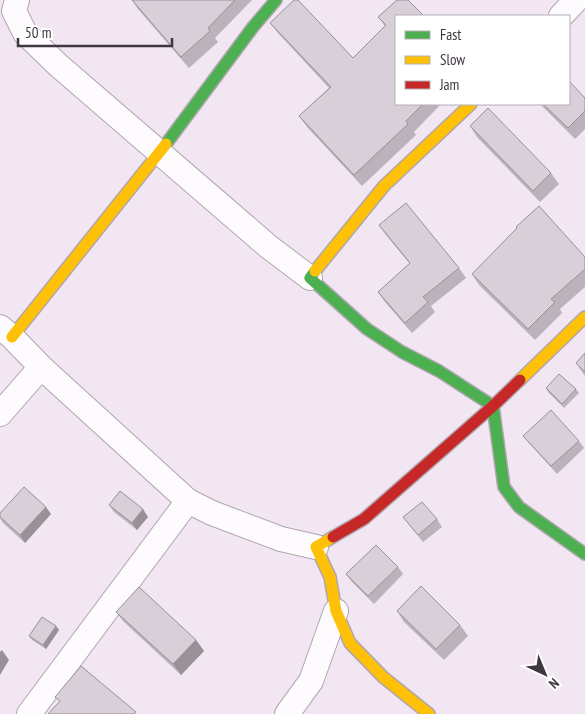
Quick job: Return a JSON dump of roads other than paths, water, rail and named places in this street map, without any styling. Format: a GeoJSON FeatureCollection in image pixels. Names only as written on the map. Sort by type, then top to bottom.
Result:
{"type":"FeatureCollection","features":[{"type":"Feature","properties":{"kind":"street"},"geometry":{"type":"LineString","coordinates":[[276,0],[253,27],[160,152],[6,332],[41,367],[188,502],[281,539],[316,547],[364,519],[493,406],[585,317]]}},
{"type":"Feature","properties":{"kind":"street"},"geometry":{"type":"LineString","coordinates":[[562,15],[576,0]]}},
{"type":"Feature","properties":{"kind":"street"},"geometry":{"type":"LineString","coordinates":[[10,8],[25,33],[58,65],[268,247],[310,278],[367,329],[402,352],[439,371],[493,406],[504,487],[519,507],[585,554]]}},
{"type":"Feature","properties":{"kind":"street"},"geometry":{"type":"LineString","coordinates":[[310,278],[384,186],[470,105]]}},
{"type":"Feature","properties":{"kind":"street"},"geometry":{"type":"LineString","coordinates":[[0,414],[41,367]]}},
{"type":"Feature","properties":{"kind":"street"},"geometry":{"type":"LineString","coordinates":[[29,714],[188,502]]}},
{"type":"Feature","properties":{"kind":"street"},"geometry":{"type":"LineString","coordinates":[[316,547],[330,577],[336,611],[350,643],[383,677],[428,714]]}},
{"type":"Feature","properties":{"kind":"street"},"geometry":{"type":"LineString","coordinates":[[287,714],[312,682],[336,611]]}}]}
